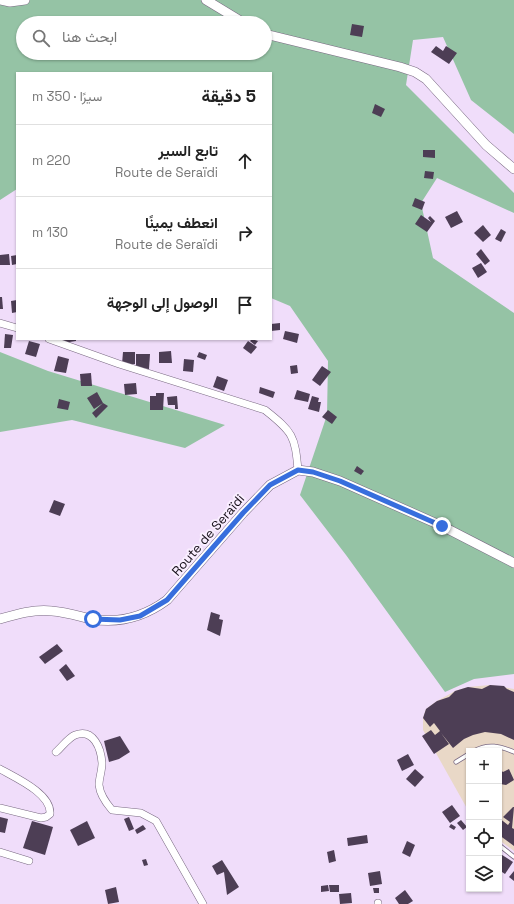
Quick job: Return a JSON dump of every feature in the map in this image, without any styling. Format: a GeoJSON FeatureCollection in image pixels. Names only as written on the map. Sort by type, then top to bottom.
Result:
{"type":"FeatureCollection","features":[{"type":"Feature","properties":{"kind":"main road"},"geometry":{"type":"LineString","coordinates":[[1,0],[10,2],[25,0]]}},
{"type":"Feature","properties":{"kind":"main road"},"geometry":{"type":"LineString","coordinates":[[206,0],[232,16]]}},
{"type":"Feature","properties":{"kind":"main road"},"geometry":{"type":"LineString","coordinates":[[272,36],[400,67],[421,75],[486,145],[514,169]]}},
{"type":"Feature","properties":{"kind":"main road"},"geometry":{"type":"LineString","coordinates":[[298,470],[313,472],[340,481],[442,526],[514,562]]}},
{"type":"Feature","properties":{"kind":"main road","name":"Route de Seraïdi"},"geometry":{"type":"LineString","coordinates":[[0,619],[31,611],[51,610],[93,619],[120,620],[140,616],[153,610],[167,600],[243,513],[270,485],[298,470]]}},
{"type":"Feature","properties":{"kind":"street"},"geometry":{"type":"LineString","coordinates":[[0,323],[16,328]]}},
{"type":"Feature","properties":{"kind":"street"},"geometry":{"type":"LineString","coordinates":[[52,340],[119,364],[232,398],[266,410],[286,426],[294,440],[298,470]]}},
{"type":"Feature","properties":{"kind":"street"},"geometry":{"type":"LineString","coordinates":[[56,752],[74,736],[85,733],[94,738],[100,749],[102,766],[99,785],[103,800],[112,810],[141,813],[156,821],[203,904]]}},
{"type":"Feature","properties":{"kind":"street"},"geometry":{"type":"LineString","coordinates":[[0,769],[28,785],[46,799],[51,808],[50,814],[41,818],[0,808]]}},
{"type":"Feature","properties":{"kind":"street"},"geometry":{"type":"LineString","coordinates":[[0,852],[29,861]]}},
{"type":"Feature","properties":{"kind":"lane"},"geometry":{"type":"LineString","coordinates":[[480,748],[492,746],[503,747],[514,752]]}},
{"type":"Feature","properties":{"kind":"lane"},"geometry":{"type":"LineString","coordinates":[[456,762],[466,756]]}},
{"type":"Feature","properties":{"kind":"lane"},"geometry":{"type":"LineString","coordinates":[[502,847],[514,856]]}},
{"type":"Feature","properties":{"kind":"shaded area"},"geometry":{"type":"Polygon","coordinates":[[[490,685],[514,689],[514,851],[502,842],[502,748],[466,748],[466,807],[423,730],[423,718],[426,709],[455,691],[468,687],[490,685]]]}},
{"type":"Feature","properties":{"kind":"green space"},"geometry":{"type":"Polygon","coordinates":[[[0,0],[514,0],[514,134],[471,100],[443,37],[413,40],[406,85],[514,193],[514,213],[437,178],[421,203],[433,258],[514,313],[514,674],[474,679],[445,692],[346,555],[300,495],[327,415],[328,361],[290,306],[272,298],[272,72],[16,72],[16,190],[0,200],[0,0]]]}},
{"type":"Feature","properties":{"kind":"green space"},"geometry":{"type":"Polygon","coordinates":[[[0,352],[48,371],[225,425],[185,448],[72,420],[0,432],[0,352]]]}},
{"type":"Feature","properties":{"kind":"building"},"geometry":{"type":"Polygon","coordinates":[[[352,24],[364,26],[362,37],[350,35],[352,24]]]}},
{"type":"Feature","properties":{"kind":"building"},"geometry":{"type":"Polygon","coordinates":[[[436,46],[443,51],[446,46],[457,53],[449,64],[431,52],[436,46]]]}},
{"type":"Feature","properties":{"kind":"building"},"geometry":{"type":"Polygon","coordinates":[[[375,104],[385,109],[381,117],[372,113],[375,104]]]}},
{"type":"Feature","properties":{"kind":"building"},"geometry":{"type":"Polygon","coordinates":[[[423,150],[435,150],[435,158],[423,157],[423,150]]]}},
{"type":"Feature","properties":{"kind":"building"},"geometry":{"type":"Polygon","coordinates":[[[425,171],[434,172],[433,179],[424,178],[425,171]]]}},
{"type":"Feature","properties":{"kind":"building"},"geometry":{"type":"Polygon","coordinates":[[[415,198],[425,202],[422,210],[412,206],[415,198]]]}},
{"type":"Feature","properties":{"kind":"building"},"geometry":{"type":"Polygon","coordinates":[[[457,211],[463,222],[451,228],[445,217],[457,211]]]}},
{"type":"Feature","properties":{"kind":"building"},"geometry":{"type":"Polygon","coordinates":[[[421,215],[431,222],[428,218],[430,216],[435,221],[427,232],[415,224],[421,215]]]}},
{"type":"Feature","properties":{"kind":"building"},"geometry":{"type":"Polygon","coordinates":[[[483,225],[491,235],[483,242],[474,233],[483,225]]]}},
{"type":"Feature","properties":{"kind":"building"},"geometry":{"type":"Polygon","coordinates":[[[501,229],[506,232],[501,242],[495,239],[501,229]]]}},
{"type":"Feature","properties":{"kind":"building"},"geometry":{"type":"Polygon","coordinates":[[[481,249],[490,261],[485,265],[476,254],[481,249]]]}},
{"type":"Feature","properties":{"kind":"building"},"geometry":{"type":"Polygon","coordinates":[[[9,254],[10,265],[0,265],[0,255],[9,254]]]}},
{"type":"Feature","properties":{"kind":"building"},"geometry":{"type":"Polygon","coordinates":[[[16,255],[16,264],[12,265],[11,256],[16,255]]]}},
{"type":"Feature","properties":{"kind":"building"},"geometry":{"type":"Polygon","coordinates":[[[481,263],[487,272],[478,278],[472,268],[481,263]]]}},
{"type":"Feature","properties":{"kind":"building"},"geometry":{"type":"Polygon","coordinates":[[[0,297],[2,297],[3,309],[0,309],[0,297]]]}},
{"type":"Feature","properties":{"kind":"building"},"geometry":{"type":"Polygon","coordinates":[[[16,300],[16,312],[12,313],[11,301],[16,300]]]}},
{"type":"Feature","properties":{"kind":"building"},"geometry":{"type":"Polygon","coordinates":[[[280,323],[280,330],[272,331],[272,324],[280,323]]]}},
{"type":"Feature","properties":{"kind":"building"},"geometry":{"type":"Polygon","coordinates":[[[285,331],[299,334],[297,343],[283,339],[285,331]]]}},
{"type":"Feature","properties":{"kind":"building"},"geometry":{"type":"Polygon","coordinates":[[[5,334],[13,335],[11,348],[4,348],[5,334]]]}},
{"type":"Feature","properties":{"kind":"building"},"geometry":{"type":"Polygon","coordinates":[[[63,340],[76,340],[76,341],[63,343],[63,340]]]}},
{"type":"Feature","properties":{"kind":"building"},"geometry":{"type":"Polygon","coordinates":[[[255,340],[258,341],[255,345],[250,341],[255,340]]]}},
{"type":"Feature","properties":{"kind":"building"},"geometry":{"type":"Polygon","coordinates":[[[29,341],[40,344],[36,357],[25,354],[29,341]]]}},
{"type":"Feature","properties":{"kind":"building"},"geometry":{"type":"Polygon","coordinates":[[[248,341],[257,347],[251,354],[243,348],[248,341]]]}},
{"type":"Feature","properties":{"kind":"building"},"geometry":{"type":"Polygon","coordinates":[[[171,351],[172,363],[159,363],[159,352],[171,351]]]}},
{"type":"Feature","properties":{"kind":"building"},"geometry":{"type":"Polygon","coordinates":[[[123,352],[135,352],[135,364],[122,364],[123,352]]]}},
{"type":"Feature","properties":{"kind":"building"},"geometry":{"type":"Polygon","coordinates":[[[199,352],[207,355],[205,360],[197,357],[199,352]]]}},
{"type":"Feature","properties":{"kind":"building"},"geometry":{"type":"Polygon","coordinates":[[[136,354],[150,354],[149,369],[136,368],[136,354]]]}},
{"type":"Feature","properties":{"kind":"building"},"geometry":{"type":"Polygon","coordinates":[[[58,356],[69,359],[66,373],[54,371],[58,356]]]}},
{"type":"Feature","properties":{"kind":"building"},"geometry":{"type":"Polygon","coordinates":[[[184,359],[194,360],[193,372],[183,371],[184,359]]]}},
{"type":"Feature","properties":{"kind":"building"},"geometry":{"type":"Polygon","coordinates":[[[297,365],[298,373],[291,374],[290,366],[297,365]]]}},
{"type":"Feature","properties":{"kind":"building"},"geometry":{"type":"Polygon","coordinates":[[[322,366],[331,372],[320,386],[312,380],[322,366]]]}},
{"type":"Feature","properties":{"kind":"building"},"geometry":{"type":"Polygon","coordinates":[[[91,373],[92,386],[81,386],[80,374],[91,373]]]}},
{"type":"Feature","properties":{"kind":"building"},"geometry":{"type":"Polygon","coordinates":[[[217,376],[228,380],[224,391],[213,387],[217,376]]]}},
{"type":"Feature","properties":{"kind":"building"},"geometry":{"type":"Polygon","coordinates":[[[136,383],[137,394],[125,395],[124,384],[136,383]]]}},
{"type":"Feature","properties":{"kind":"building"},"geometry":{"type":"Polygon","coordinates":[[[260,387],[275,392],[273,398],[259,393],[260,387]]]}},
{"type":"Feature","properties":{"kind":"building"},"geometry":{"type":"Polygon","coordinates":[[[297,390],[310,394],[308,402],[294,399],[297,390]]]}},
{"type":"Feature","properties":{"kind":"building"},"geometry":{"type":"Polygon","coordinates":[[[97,392],[103,403],[94,409],[87,398],[97,392]]]}},
{"type":"Feature","properties":{"kind":"building"},"geometry":{"type":"Polygon","coordinates":[[[156,393],[164,393],[163,410],[150,410],[150,396],[156,396],[156,393]]]}},
{"type":"Feature","properties":{"kind":"building"},"geometry":{"type":"Polygon","coordinates":[[[177,396],[178,409],[175,409],[175,405],[168,405],[167,397],[177,396]]]}},
{"type":"Feature","properties":{"kind":"building"},"geometry":{"type":"Polygon","coordinates":[[[312,396],[319,398],[318,402],[321,402],[319,412],[308,409],[312,396]]]}},
{"type":"Feature","properties":{"kind":"building"},"geometry":{"type":"Polygon","coordinates":[[[59,399],[70,402],[68,410],[57,408],[59,399]]]}},
{"type":"Feature","properties":{"kind":"building"},"geometry":{"type":"Polygon","coordinates":[[[103,403],[108,406],[96,418],[92,413],[103,403]]]}},
{"type":"Feature","properties":{"kind":"building"},"geometry":{"type":"Polygon","coordinates":[[[328,410],[337,417],[332,424],[322,417],[328,410]]]}},
{"type":"Feature","properties":{"kind":"building"},"geometry":{"type":"Polygon","coordinates":[[[357,466],[364,471],[361,475],[354,471],[357,466]]]}},
{"type":"Feature","properties":{"kind":"building"},"geometry":{"type":"Polygon","coordinates":[[[54,500],[65,504],[60,516],[49,512],[54,500]]]}},
{"type":"Feature","properties":{"kind":"building"},"geometry":{"type":"Polygon","coordinates":[[[211,612],[220,615],[219,619],[223,620],[220,636],[207,630],[211,612]]]}},
{"type":"Feature","properties":{"kind":"building"},"geometry":{"type":"Polygon","coordinates":[[[57,644],[63,651],[45,664],[39,657],[57,644]]]}},
{"type":"Feature","properties":{"kind":"building"},"geometry":{"type":"Polygon","coordinates":[[[66,664],[75,676],[67,681],[59,670],[66,664]]]}},
{"type":"Feature","properties":{"kind":"building"},"geometry":{"type":"Polygon","coordinates":[[[490,685],[504,686],[514,692],[514,740],[501,734],[485,732],[464,739],[453,748],[441,733],[449,744],[434,754],[422,736],[431,730],[435,735],[440,731],[434,723],[430,727],[423,718],[426,709],[437,701],[449,697],[455,691],[468,687],[482,689],[490,685]]]}},
{"type":"Feature","properties":{"kind":"building"},"geometry":{"type":"Polygon","coordinates":[[[120,736],[130,752],[119,759],[109,762],[104,741],[120,736]]]}},
{"type":"Feature","properties":{"kind":"building"},"geometry":{"type":"Polygon","coordinates":[[[408,754],[414,765],[402,771],[397,760],[408,754]]]}},
{"type":"Feature","properties":{"kind":"building"},"geometry":{"type":"Polygon","coordinates":[[[415,769],[424,777],[415,787],[406,779],[415,769]]]}},
{"type":"Feature","properties":{"kind":"building"},"geometry":{"type":"Polygon","coordinates":[[[509,769],[514,780],[506,785],[502,784],[502,771],[509,769]]]}},
{"type":"Feature","properties":{"kind":"building"},"geometry":{"type":"Polygon","coordinates":[[[452,805],[460,816],[450,823],[442,812],[452,805]]]}},
{"type":"Feature","properties":{"kind":"building"},"geometry":{"type":"Polygon","coordinates":[[[514,807],[512,828],[514,829],[514,846],[502,837],[502,820],[508,825],[510,822],[503,817],[514,807]]]}},
{"type":"Feature","properties":{"kind":"building"},"geometry":{"type":"Polygon","coordinates":[[[0,817],[8,819],[5,833],[0,832],[0,817]]]}},
{"type":"Feature","properties":{"kind":"building"},"geometry":{"type":"Polygon","coordinates":[[[129,817],[134,829],[129,831],[124,819],[129,817]]]}},
{"type":"Feature","properties":{"kind":"building"},"geometry":{"type":"Polygon","coordinates":[[[461,820],[466,828],[463,830],[457,823],[461,820]]]}},
{"type":"Feature","properties":{"kind":"building"},"geometry":{"type":"Polygon","coordinates":[[[32,821],[53,827],[45,855],[23,848],[32,821]]]}},
{"type":"Feature","properties":{"kind":"building"},"geometry":{"type":"Polygon","coordinates":[[[87,821],[95,838],[78,846],[70,830],[87,821]]]}},
{"type":"Feature","properties":{"kind":"building"},"geometry":{"type":"Polygon","coordinates":[[[451,824],[456,827],[454,830],[449,827],[451,824]]]}},
{"type":"Feature","properties":{"kind":"building"},"geometry":{"type":"Polygon","coordinates":[[[143,825],[146,829],[137,834],[135,830],[143,825]]]}},
{"type":"Feature","properties":{"kind":"building"},"geometry":{"type":"Polygon","coordinates":[[[367,835],[368,843],[348,846],[347,838],[367,835]]]}},
{"type":"Feature","properties":{"kind":"building"},"geometry":{"type":"Polygon","coordinates":[[[407,841],[415,845],[410,857],[402,853],[407,841]]]}},
{"type":"Feature","properties":{"kind":"building"},"geometry":{"type":"Polygon","coordinates":[[[334,850],[336,861],[329,863],[327,852],[334,850]]]}},
{"type":"Feature","properties":{"kind":"building"},"geometry":{"type":"Polygon","coordinates":[[[502,855],[513,862],[505,874],[502,872],[502,855]]]}},
{"type":"Feature","properties":{"kind":"building"},"geometry":{"type":"Polygon","coordinates":[[[146,859],[148,865],[144,866],[142,860],[146,859]]]}},
{"type":"Feature","properties":{"kind":"building"},"geometry":{"type":"Polygon","coordinates":[[[222,860],[239,887],[227,895],[224,872],[217,875],[212,866],[222,860]]]}},
{"type":"Feature","properties":{"kind":"building"},"geometry":{"type":"Polygon","coordinates":[[[380,871],[382,884],[370,886],[368,873],[380,871]]]}},
{"type":"Feature","properties":{"kind":"building"},"geometry":{"type":"Polygon","coordinates":[[[514,871],[514,881],[509,877],[514,871]]]}},
{"type":"Feature","properties":{"kind":"building"},"geometry":{"type":"Polygon","coordinates":[[[328,885],[329,891],[321,892],[321,886],[328,885]]]}},
{"type":"Feature","properties":{"kind":"building"},"geometry":{"type":"Polygon","coordinates":[[[329,885],[339,885],[339,892],[330,892],[329,885]]]}},
{"type":"Feature","properties":{"kind":"building"},"geometry":{"type":"Polygon","coordinates":[[[116,887],[119,902],[108,904],[105,890],[116,887]]]}},
{"type":"Feature","properties":{"kind":"building"},"geometry":{"type":"Polygon","coordinates":[[[373,888],[379,888],[379,893],[374,893],[373,888]]]}},
{"type":"Feature","properties":{"kind":"building"},"geometry":{"type":"Polygon","coordinates":[[[405,890],[413,901],[408,904],[399,904],[395,898],[405,890]]]}},
{"type":"Feature","properties":{"kind":"building"},"geometry":{"type":"Polygon","coordinates":[[[351,893],[352,903],[340,904],[339,894],[351,893]]]}},
{"type":"Feature","properties":{"kind":"route"},"geometry":{"type":"LineString","coordinates":[[93,619],[120,620],[140,616],[153,610],[167,600],[243,513],[270,485],[284,476],[298,470],[313,472],[340,481],[389,504],[442,526]]}}]}
